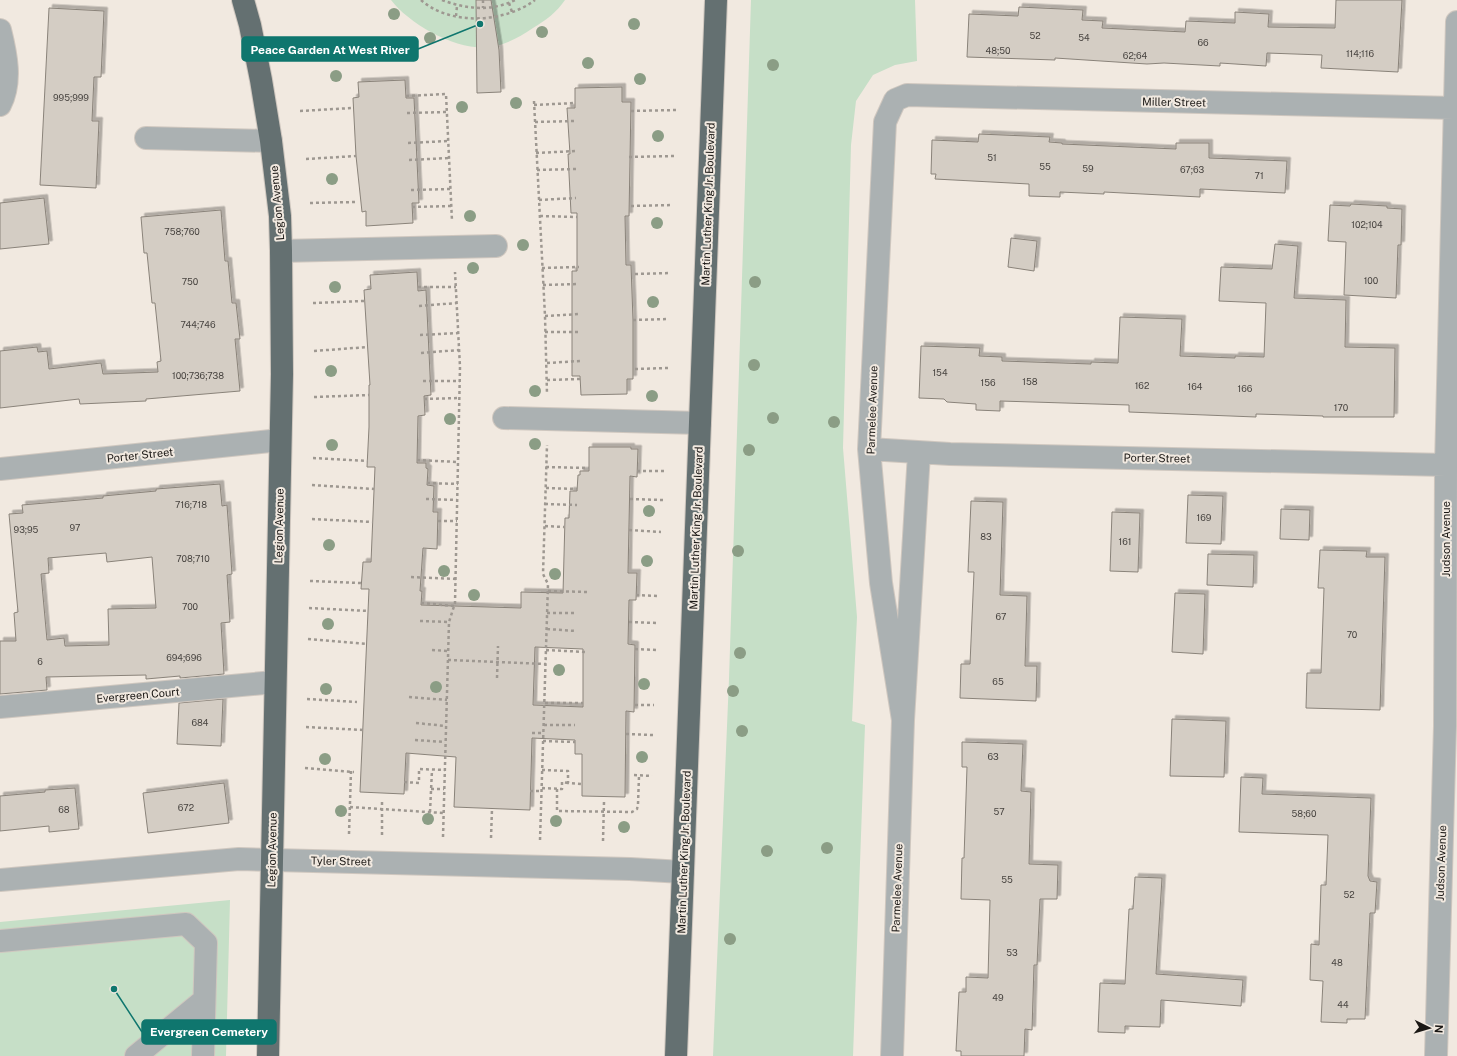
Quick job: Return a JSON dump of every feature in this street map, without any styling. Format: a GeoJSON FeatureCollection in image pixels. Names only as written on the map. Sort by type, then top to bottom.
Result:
{"type":"FeatureCollection","features":[{"type":"Feature","properties":{"kind":"highway","name":"Legion Avenue"},"geometry":{"type":"LineString","coordinates":[[243,0],[250,25],[271,141],[280,216],[281,251],[282,374],[268,1056]]}},
{"type":"Feature","properties":{"kind":"highway","name":"Martin Luther King Jr. Boulevard"},"geometry":{"type":"LineString","coordinates":[[676,1056],[716,0]]}},
{"type":"Feature","properties":{"kind":"street","name":"Judson Avenue"},"geometry":{"type":"LineString","coordinates":[[1436,1056],[1451,726],[1446,465],[1457,22]]}},
{"type":"Feature","properties":{"kind":"street"},"geometry":{"type":"LineString","coordinates":[[0,30],[7,64],[6,85],[0,105]]}},
{"type":"Feature","properties":{"kind":"street","name":"Miller Street"},"geometry":{"type":"LineString","coordinates":[[895,100],[907,95],[1454,108]]}},
{"type":"Feature","properties":{"kind":"street","name":"Parmelee Avenue"},"geometry":{"type":"LineString","coordinates":[[895,100],[885,122],[869,449],[881,583],[902,720]]}},
{"type":"Feature","properties":{"kind":"street"},"geometry":{"type":"LineString","coordinates":[[146,138],[271,141]]}},
{"type":"Feature","properties":{"kind":"street"},"geometry":{"type":"LineString","coordinates":[[281,251],[496,246]]}},
{"type":"Feature","properties":{"kind":"street"},"geometry":{"type":"LineString","coordinates":[[504,418],[700,423]]}},
{"type":"Feature","properties":{"kind":"street","name":"Porter Street"},"geometry":{"type":"LineString","coordinates":[[0,469],[280,440]]}},
{"type":"Feature","properties":{"kind":"street","name":"Porter Street"},"geometry":{"type":"LineString","coordinates":[[869,449],[919,453],[1446,465]]}},
{"type":"Feature","properties":{"kind":"street","name":"Parmelee Avenue"},"geometry":{"type":"LineString","coordinates":[[892,1056],[902,720],[919,453]]}},
{"type":"Feature","properties":{"kind":"street","name":"Evergreen Court"},"geometry":{"type":"LineString","coordinates":[[0,707],[276,682]]}},
{"type":"Feature","properties":{"kind":"street","name":"Tyler Street"},"geometry":{"type":"LineString","coordinates":[[0,880],[226,860],[271,859],[622,868],[683,872]]}},
{"type":"Feature","properties":{"kind":"street"},"geometry":{"type":"LineString","coordinates":[[0,941],[186,924],[206,943],[203,1056]]}},
{"type":"Feature","properties":{"kind":"street"},"geometry":{"type":"LineString","coordinates":[[136,1056],[204,1000]]}},
{"type":"Feature","properties":{"kind":"path"},"geometry":{"type":"LineString","coordinates":[[421,0],[425,4],[444,13],[462,17],[481,18],[500,16],[528,6],[535,0]]}},
{"type":"Feature","properties":{"kind":"path"},"geometry":{"type":"LineString","coordinates":[[442,0],[457,6],[470,8],[483,8],[508,3],[515,0]]}},
{"type":"Feature","properties":{"kind":"path"},"geometry":{"type":"LineString","coordinates":[[483,0],[483,8]]}},
{"type":"Feature","properties":{"kind":"path"},"geometry":{"type":"LineString","coordinates":[[508,3],[512,12]]}},
{"type":"Feature","properties":{"kind":"path"},"geometry":{"type":"LineString","coordinates":[[456,16],[457,6]]}},
{"type":"Feature","properties":{"kind":"path"},"geometry":{"type":"LineString","coordinates":[[406,96],[446,94],[457,303],[460,398],[456,579],[455,603],[449,622],[443,837]]}},
{"type":"Feature","properties":{"kind":"path"},"geometry":{"type":"LineString","coordinates":[[534,101],[547,363],[544,574],[548,584],[548,591],[540,840]]}},
{"type":"Feature","properties":{"kind":"path"},"geometry":{"type":"LineString","coordinates":[[534,105],[575,103]]}},
{"type":"Feature","properties":{"kind":"path"},"geometry":{"type":"LineString","coordinates":[[300,111],[352,108]]}},
{"type":"Feature","properties":{"kind":"path"},"geometry":{"type":"LineString","coordinates":[[630,111],[676,110]]}},
{"type":"Feature","properties":{"kind":"path"},"geometry":{"type":"LineString","coordinates":[[407,113],[447,112]]}},
{"type":"Feature","properties":{"kind":"path"},"geometry":{"type":"LineString","coordinates":[[535,122],[575,121]]}},
{"type":"Feature","properties":{"kind":"path"},"geometry":{"type":"LineString","coordinates":[[408,143],[448,141]]}},
{"type":"Feature","properties":{"kind":"path"},"geometry":{"type":"LineString","coordinates":[[536,153],[576,151]]}},
{"type":"Feature","properties":{"kind":"path"},"geometry":{"type":"LineString","coordinates":[[306,158],[356,156]]}},
{"type":"Feature","properties":{"kind":"path"},"geometry":{"type":"LineString","coordinates":[[629,157],[675,156]]}},
{"type":"Feature","properties":{"kind":"path"},"geometry":{"type":"LineString","coordinates":[[409,160],[449,158]]}},
{"type":"Feature","properties":{"kind":"path"},"geometry":{"type":"LineString","coordinates":[[537,170],[576,169]]}},
{"type":"Feature","properties":{"kind":"path"},"geometry":{"type":"LineString","coordinates":[[411,190],[451,189]]}},
{"type":"Feature","properties":{"kind":"path"},"geometry":{"type":"LineString","coordinates":[[539,200],[576,198]]}},
{"type":"Feature","properties":{"kind":"path"},"geometry":{"type":"LineString","coordinates":[[310,203],[356,202]]}},
{"type":"Feature","properties":{"kind":"path"},"geometry":{"type":"LineString","coordinates":[[631,206],[673,205]]}},
{"type":"Feature","properties":{"kind":"path"},"geometry":{"type":"LineString","coordinates":[[412,207],[452,206]]}},
{"type":"Feature","properties":{"kind":"path"},"geometry":{"type":"LineString","coordinates":[[540,216],[577,217]]}},
{"type":"Feature","properties":{"kind":"path"},"geometry":{"type":"LineString","coordinates":[[542,268],[579,267]]}},
{"type":"Feature","properties":{"kind":"path"},"geometry":{"type":"LineString","coordinates":[[634,274],[671,273]]}},
{"type":"Feature","properties":{"kind":"path"},"geometry":{"type":"LineString","coordinates":[[543,285],[579,284]]}},
{"type":"Feature","properties":{"kind":"path"},"geometry":{"type":"LineString","coordinates":[[418,287],[456,287]]}},
{"type":"Feature","properties":{"kind":"path"},"geometry":{"type":"LineString","coordinates":[[313,303],[364,301]]}},
{"type":"Feature","properties":{"kind":"path"},"geometry":{"type":"LineString","coordinates":[[419,306],[457,303]]}},
{"type":"Feature","properties":{"kind":"path"},"geometry":{"type":"LineString","coordinates":[[545,316],[580,314]]}},
{"type":"Feature","properties":{"kind":"path"},"geometry":{"type":"LineString","coordinates":[[633,320],[669,319]]}},
{"type":"Feature","properties":{"kind":"path"},"geometry":{"type":"LineString","coordinates":[[545,332],[580,332]]}},
{"type":"Feature","properties":{"kind":"path"},"geometry":{"type":"LineString","coordinates":[[420,335],[458,333]]}},
{"type":"Feature","properties":{"kind":"path"},"geometry":{"type":"LineString","coordinates":[[314,351],[368,347]]}},
{"type":"Feature","properties":{"kind":"path"},"geometry":{"type":"LineString","coordinates":[[421,353],[459,350]]}},
{"type":"Feature","properties":{"kind":"path"},"geometry":{"type":"LineString","coordinates":[[547,363],[580,361]]}},
{"type":"Feature","properties":{"kind":"path"},"geometry":{"type":"LineString","coordinates":[[635,369],[668,368]]}},
{"type":"Feature","properties":{"kind":"path"},"geometry":{"type":"LineString","coordinates":[[547,380],[580,379]]}},
{"type":"Feature","properties":{"kind":"path"},"geometry":{"type":"LineString","coordinates":[[423,382],[460,381]]}},
{"type":"Feature","properties":{"kind":"path"},"geometry":{"type":"LineString","coordinates":[[314,397],[369,395]]}},
{"type":"Feature","properties":{"kind":"path"},"geometry":{"type":"LineString","coordinates":[[424,399],[460,398]]}},
{"type":"Feature","properties":{"kind":"path"},"geometry":{"type":"LineString","coordinates":[[313,458],[368,461]]}},
{"type":"Feature","properties":{"kind":"path"},"geometry":{"type":"LineString","coordinates":[[417,460],[458,462]]}},
{"type":"Feature","properties":{"kind":"path"},"geometry":{"type":"LineString","coordinates":[[546,467],[589,468]]}},
{"type":"Feature","properties":{"kind":"path"},"geometry":{"type":"LineString","coordinates":[[637,471],[664,471]]}},
{"type":"Feature","properties":{"kind":"path"},"geometry":{"type":"LineString","coordinates":[[427,483],[458,484]]}},
{"type":"Feature","properties":{"kind":"path"},"geometry":{"type":"LineString","coordinates":[[312,485],[374,489]]}},
{"type":"Feature","properties":{"kind":"path"},"geometry":{"type":"LineString","coordinates":[[546,488],[577,489]]}},
{"type":"Feature","properties":{"kind":"path"},"geometry":{"type":"LineString","coordinates":[[426,499],[457,500]]}},
{"type":"Feature","properties":{"kind":"path"},"geometry":{"type":"LineString","coordinates":[[630,499],[663,500]]}},
{"type":"Feature","properties":{"kind":"path"},"geometry":{"type":"LineString","coordinates":[[545,504],[577,505]]}},
{"type":"Feature","properties":{"kind":"path"},"geometry":{"type":"LineString","coordinates":[[312,519],[373,522]]}},
{"type":"Feature","properties":{"kind":"path"},"geometry":{"type":"LineString","coordinates":[[438,521],[457,521]]}},
{"type":"Feature","properties":{"kind":"path"},"geometry":{"type":"LineString","coordinates":[[545,526],[564,527]]}},
{"type":"Feature","properties":{"kind":"path"},"geometry":{"type":"LineString","coordinates":[[629,530],[661,532]]}},
{"type":"Feature","properties":{"kind":"path"},"geometry":{"type":"LineString","coordinates":[[411,577],[456,579]]}},
{"type":"Feature","properties":{"kind":"path"},"geometry":{"type":"LineString","coordinates":[[310,581],[361,583]]}},
{"type":"Feature","properties":{"kind":"path"},"geometry":{"type":"LineString","coordinates":[[548,591],[588,592]]}},
{"type":"Feature","properties":{"kind":"path"},"geometry":{"type":"LineString","coordinates":[[636,595],[658,596]]}},
{"type":"Feature","properties":{"kind":"path"},"geometry":{"type":"LineString","coordinates":[[421,603],[454,606]]}},
{"type":"Feature","properties":{"kind":"path"},"geometry":{"type":"LineString","coordinates":[[309,608],[368,611]]}},
{"type":"Feature","properties":{"kind":"path"},"geometry":{"type":"LineString","coordinates":[[547,613],[576,613]]}},
{"type":"Feature","properties":{"kind":"path"},"geometry":{"type":"LineString","coordinates":[[420,621],[449,622]]}},
{"type":"Feature","properties":{"kind":"path"},"geometry":{"type":"LineString","coordinates":[[629,622],[657,623]]}},
{"type":"Feature","properties":{"kind":"path"},"geometry":{"type":"LineString","coordinates":[[547,629],[576,631]]}},
{"type":"Feature","properties":{"kind":"path"},"geometry":{"type":"LineString","coordinates":[[308,640],[367,644]]}},
{"type":"Feature","properties":{"kind":"path"},"geometry":{"type":"LineString","coordinates":[[497,678],[498,646]]}},
{"type":"Feature","properties":{"kind":"path"},"geometry":{"type":"LineString","coordinates":[[635,649],[656,650]]}},
{"type":"Feature","properties":{"kind":"path"},"geometry":{"type":"LineString","coordinates":[[432,650],[448,651]]}},
{"type":"Feature","properties":{"kind":"path"},"geometry":{"type":"LineString","coordinates":[[546,650],[586,652]]}},
{"type":"Feature","properties":{"kind":"path"},"geometry":{"type":"LineString","coordinates":[[448,660],[546,664]]}},
{"type":"Feature","properties":{"kind":"path"},"geometry":{"type":"LineString","coordinates":[[409,697],[447,700]]}},
{"type":"Feature","properties":{"kind":"path"},"geometry":{"type":"LineString","coordinates":[[307,699],[357,702]]}},
{"type":"Feature","properties":{"kind":"path"},"geometry":{"type":"LineString","coordinates":[[545,703],[583,703]]}},
{"type":"Feature","properties":{"kind":"path"},"geometry":{"type":"LineString","coordinates":[[635,705],[654,705]]}},
{"type":"Feature","properties":{"kind":"path"},"geometry":{"type":"LineString","coordinates":[[416,723],[446,726]]}},
{"type":"Feature","properties":{"kind":"path"},"geometry":{"type":"LineString","coordinates":[[544,725],[575,725]]}},
{"type":"Feature","properties":{"kind":"path"},"geometry":{"type":"LineString","coordinates":[[306,727],[363,730]]}},
{"type":"Feature","properties":{"kind":"path"},"geometry":{"type":"LineString","coordinates":[[532,733],[544,733]]}},
{"type":"Feature","properties":{"kind":"path"},"geometry":{"type":"LineString","coordinates":[[626,734],[653,735]]}},
{"type":"Feature","properties":{"kind":"path"},"geometry":{"type":"LineString","coordinates":[[415,740],[445,742]]}},
{"type":"Feature","properties":{"kind":"path"},"geometry":{"type":"LineString","coordinates":[[543,741],[575,742]]}},
{"type":"Feature","properties":{"kind":"path"},"geometry":{"type":"LineString","coordinates":[[305,768],[352,771],[349,834]]}},
{"type":"Feature","properties":{"kind":"path"},"geometry":{"type":"LineString","coordinates":[[404,782],[419,783],[419,769],[445,770]]}},
{"type":"Feature","properties":{"kind":"path"},"geometry":{"type":"LineString","coordinates":[[430,812],[432,770]]}},
{"type":"Feature","properties":{"kind":"path"},"geometry":{"type":"LineString","coordinates":[[542,770],[568,771],[568,783]]}},
{"type":"Feature","properties":{"kind":"path"},"geometry":{"type":"LineString","coordinates":[[634,775],[652,776]]}},
{"type":"Feature","properties":{"kind":"path"},"geometry":{"type":"LineString","coordinates":[[557,789],[557,811],[632,812],[637,809],[638,804],[638,776]]}},
{"type":"Feature","properties":{"kind":"path"},"geometry":{"type":"LineString","coordinates":[[530,791],[562,789],[562,782],[582,784]]}},
{"type":"Feature","properties":{"kind":"path"},"geometry":{"type":"LineString","coordinates":[[431,789],[444,789]]}},
{"type":"Feature","properties":{"kind":"path"},"geometry":{"type":"LineString","coordinates":[[382,799],[382,835]]}},
{"type":"Feature","properties":{"kind":"path"},"geometry":{"type":"LineString","coordinates":[[603,841],[604,802]]}},
{"type":"Feature","properties":{"kind":"path"},"geometry":{"type":"LineString","coordinates":[[350,807],[443,813]]}},
{"type":"Feature","properties":{"kind":"path"},"geometry":{"type":"LineString","coordinates":[[491,838],[492,808]]}},
{"type":"Feature","properties":{"kind":"green space"},"geometry":{"type":"Polygon","coordinates":[[[391,0],[565,0],[555,12],[518,37],[497,46],[478,47],[450,41],[436,35],[410,19],[391,0]]]}},
{"type":"Feature","properties":{"kind":"green space"},"geometry":{"type":"Polygon","coordinates":[[[751,0],[915,0],[917,61],[895,65],[873,75],[856,101],[851,145],[843,448],[857,617],[852,721],[865,725],[853,1056],[713,1056],[729,679],[751,0]]]}},
{"type":"Feature","properties":{"kind":"green space"},"geometry":{"type":"Polygon","coordinates":[[[230,900],[226,1056],[0,1056],[0,922],[230,900]]]}},
{"type":"Feature","properties":{"kind":"building"},"geometry":{"type":"Polygon","coordinates":[[[476,0],[491,0],[499,50],[501,92],[477,93],[476,0]]]}},
{"type":"Feature","properties":{"kind":"building"},"geometry":{"type":"Polygon","coordinates":[[[1336,0],[1402,0],[1398,72],[1321,68],[1322,55],[1267,53],[1266,66],[1220,63],[1220,66],[1164,63],[1147,64],[1055,58],[1055,60],[967,57],[969,14],[1018,16],[1019,7],[1083,10],[1082,20],[1103,21],[1102,28],[1185,32],[1186,21],[1235,23],[1235,12],[1269,14],[1268,27],[1335,28],[1336,0]]]}},
{"type":"Feature","properties":{"kind":"building"},"geometry":{"type":"Polygon","coordinates":[[[49,8],[104,11],[101,77],[94,77],[92,121],[99,121],[96,188],[40,185],[49,8]]]}},
{"type":"Feature","properties":{"kind":"building"},"geometry":{"type":"Polygon","coordinates":[[[405,80],[406,98],[414,98],[419,203],[412,203],[413,223],[366,226],[366,211],[362,212],[356,156],[353,98],[359,97],[358,82],[405,80]]]}},
{"type":"Feature","properties":{"kind":"building"},"geometry":{"type":"Polygon","coordinates":[[[622,87],[622,102],[631,102],[629,216],[625,216],[626,265],[631,265],[633,379],[627,379],[627,394],[581,395],[580,376],[572,376],[572,271],[577,271],[577,213],[571,213],[568,154],[570,154],[567,108],[575,108],[575,88],[622,87]]]}},
{"type":"Feature","properties":{"kind":"building"},"geometry":{"type":"Polygon","coordinates":[[[979,134],[1050,137],[1049,142],[1062,144],[1176,149],[1176,143],[1209,143],[1209,158],[1287,161],[1285,193],[1200,189],[1200,197],[1104,192],[1104,194],[1060,192],[1060,197],[1029,196],[1029,184],[935,179],[936,174],[931,174],[932,140],[978,142],[979,134]]]}},
{"type":"Feature","properties":{"kind":"building"},"geometry":{"type":"Polygon","coordinates":[[[44,198],[49,244],[0,249],[0,203],[44,198]]]}},
{"type":"Feature","properties":{"kind":"building"},"geometry":{"type":"Polygon","coordinates":[[[1351,204],[1387,206],[1387,208],[1402,209],[1401,245],[1398,245],[1396,298],[1344,295],[1346,242],[1328,241],[1330,205],[1350,206],[1351,204]]]}},
{"type":"Feature","properties":{"kind":"building"},"geometry":{"type":"Polygon","coordinates":[[[221,210],[225,261],[228,261],[232,303],[236,303],[240,339],[235,339],[240,391],[146,399],[146,401],[80,404],[79,399],[0,408],[0,351],[37,347],[38,352],[47,351],[49,369],[101,363],[103,374],[158,372],[157,362],[161,361],[155,303],[152,303],[147,253],[144,253],[141,217],[221,210]]]}},
{"type":"Feature","properties":{"kind":"building"},"geometry":{"type":"Polygon","coordinates":[[[1011,238],[1037,241],[1034,271],[1008,267],[1011,238]]]}},
{"type":"Feature","properties":{"kind":"building"},"geometry":{"type":"Polygon","coordinates":[[[1275,244],[1298,246],[1294,298],[1346,300],[1345,347],[1395,348],[1394,417],[1323,417],[1256,414],[1256,417],[1129,412],[1129,405],[1000,401],[1000,411],[976,410],[976,404],[947,402],[944,399],[919,398],[921,346],[980,348],[979,356],[1002,357],[1002,361],[1091,364],[1091,362],[1118,363],[1120,317],[1182,319],[1180,356],[1235,358],[1235,356],[1264,357],[1266,303],[1219,301],[1221,267],[1272,269],[1275,244]]]}},
{"type":"Feature","properties":{"kind":"building"},"geometry":{"type":"Polygon","coordinates":[[[417,272],[418,291],[426,290],[431,395],[424,396],[425,415],[418,416],[417,463],[426,463],[426,468],[428,469],[427,485],[434,486],[433,512],[438,512],[437,549],[423,548],[420,591],[422,591],[421,605],[521,608],[521,592],[563,593],[565,518],[569,518],[570,491],[577,491],[578,475],[580,475],[580,471],[589,471],[589,447],[631,447],[631,449],[638,449],[637,477],[630,476],[628,573],[637,573],[636,600],[629,600],[628,644],[635,645],[634,712],[626,711],[625,797],[582,796],[582,754],[575,754],[575,740],[532,738],[530,810],[454,807],[456,757],[406,753],[404,794],[360,792],[369,589],[361,589],[363,562],[371,562],[375,467],[367,467],[370,385],[364,290],[371,289],[370,275],[417,272]],[[535,647],[533,705],[583,707],[583,649],[535,647]]]}},
{"type":"Feature","properties":{"kind":"building"},"geometry":{"type":"Polygon","coordinates":[[[220,484],[222,506],[227,505],[232,574],[227,575],[230,622],[221,623],[224,674],[146,679],[146,675],[46,677],[47,690],[0,694],[0,641],[16,641],[14,613],[18,612],[9,514],[23,513],[22,505],[103,498],[103,496],[156,491],[156,489],[220,484]],[[106,553],[48,558],[49,573],[41,574],[47,640],[64,638],[65,646],[109,645],[108,609],[156,608],[152,557],[107,562],[106,553]]]}},
{"type":"Feature","properties":{"kind":"building"},"geometry":{"type":"Polygon","coordinates":[[[1188,495],[1223,496],[1221,544],[1186,543],[1188,495]]]}},
{"type":"Feature","properties":{"kind":"building"},"geometry":{"type":"Polygon","coordinates":[[[971,501],[1003,502],[1000,595],[1027,596],[1025,666],[1037,666],[1036,701],[960,698],[961,664],[970,664],[974,572],[968,572],[971,501]]]}},
{"type":"Feature","properties":{"kind":"building"},"geometry":{"type":"Polygon","coordinates":[[[1281,509],[1310,510],[1309,540],[1280,539],[1281,509]]]}},
{"type":"Feature","properties":{"kind":"building"},"geometry":{"type":"Polygon","coordinates":[[[1112,512],[1140,513],[1138,572],[1110,571],[1112,512]]]}},
{"type":"Feature","properties":{"kind":"building"},"geometry":{"type":"Polygon","coordinates":[[[1320,550],[1367,551],[1366,557],[1385,557],[1380,710],[1306,708],[1307,673],[1321,673],[1324,588],[1318,588],[1320,550]]]}},
{"type":"Feature","properties":{"kind":"building"},"geometry":{"type":"Polygon","coordinates":[[[1208,554],[1254,555],[1253,587],[1207,585],[1208,554]]]}},
{"type":"Feature","properties":{"kind":"building"},"geometry":{"type":"Polygon","coordinates":[[[1175,593],[1205,594],[1203,654],[1172,652],[1175,593]]]}},
{"type":"Feature","properties":{"kind":"building"},"geometry":{"type":"Polygon","coordinates":[[[223,699],[221,746],[177,744],[179,703],[223,699]]]}},
{"type":"Feature","properties":{"kind":"building"},"geometry":{"type":"Polygon","coordinates":[[[1172,719],[1226,721],[1224,777],[1170,776],[1172,719]]]}},
{"type":"Feature","properties":{"kind":"building"},"geometry":{"type":"Polygon","coordinates":[[[962,742],[1023,744],[1021,791],[1031,792],[1029,864],[1058,865],[1057,899],[1040,899],[1037,965],[1034,965],[1032,1030],[1025,1029],[1024,1056],[961,1056],[961,1051],[956,1051],[959,992],[966,992],[966,977],[988,978],[990,900],[961,899],[967,767],[962,767],[962,742]]]}},
{"type":"Feature","properties":{"kind":"building"},"geometry":{"type":"Polygon","coordinates":[[[1241,777],[1263,778],[1262,794],[1371,798],[1368,876],[1370,881],[1377,882],[1375,913],[1370,913],[1365,1019],[1347,1019],[1347,1023],[1321,1022],[1323,981],[1310,980],[1311,944],[1319,945],[1321,885],[1326,885],[1328,835],[1239,832],[1241,777]]]}},
{"type":"Feature","properties":{"kind":"building"},"geometry":{"type":"Polygon","coordinates":[[[224,783],[229,823],[148,833],[143,793],[224,783]]]}},
{"type":"Feature","properties":{"kind":"building"},"geometry":{"type":"Polygon","coordinates":[[[75,788],[79,829],[49,832],[49,826],[0,831],[0,796],[75,788]]]}},
{"type":"Feature","properties":{"kind":"building"},"geometry":{"type":"Polygon","coordinates":[[[1135,877],[1162,878],[1156,974],[1243,980],[1241,1006],[1161,1000],[1160,1027],[1125,1026],[1125,1033],[1098,1032],[1100,983],[1125,984],[1129,909],[1133,909],[1135,877]]]}},
{"type":"Feature","properties":{"kind":"place","name":"Peace Garden At West River"},"geometry":{"type":"Point","coordinates":[480,24]}},
{"type":"Feature","properties":{"kind":"place","name":"Evergreen Cemetery"},"geometry":{"type":"Point","coordinates":[114,989]}}]}
